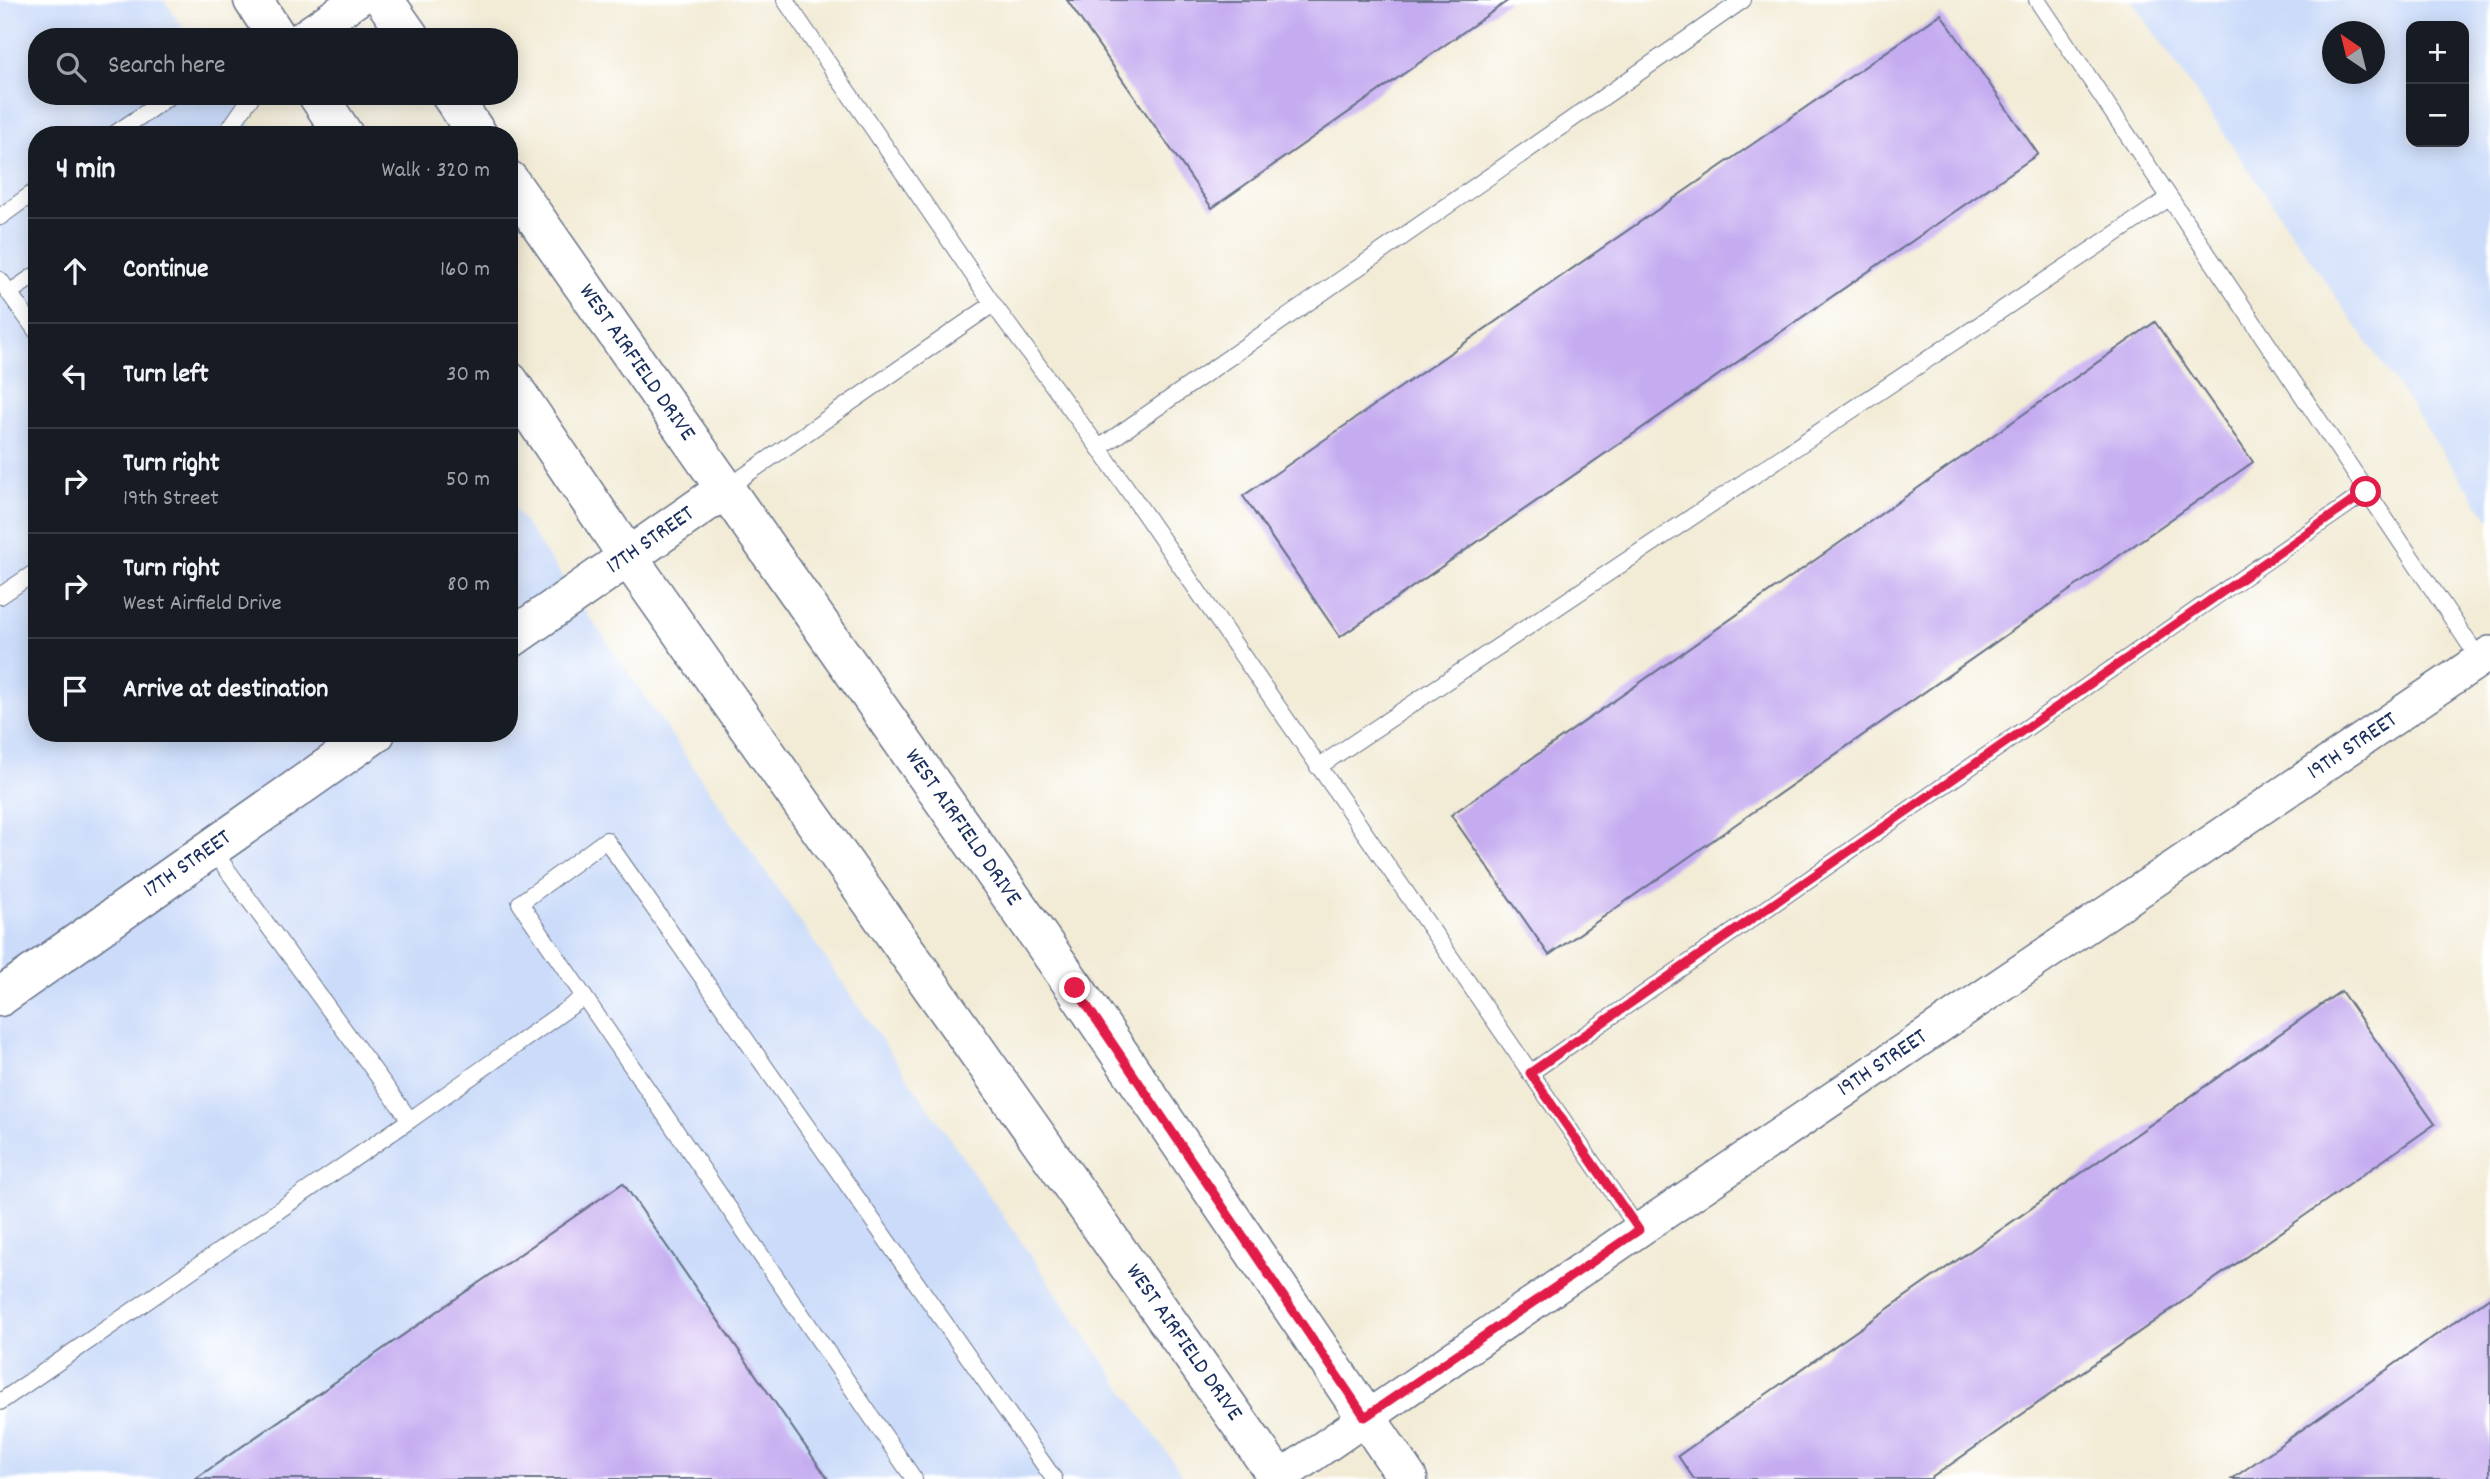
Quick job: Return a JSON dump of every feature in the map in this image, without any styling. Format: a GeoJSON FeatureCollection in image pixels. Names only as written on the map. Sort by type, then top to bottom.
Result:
{"type":"FeatureCollection","features":[{"type":"Feature","properties":{"kind":"street"},"geometry":{"type":"LineString","coordinates":[[253,0],[271,28]]}},
{"type":"Feature","properties":{"kind":"street"},"geometry":{"type":"LineString","coordinates":[[316,28],[356,0]]}},
{"type":"Feature","properties":{"kind":"street"},"geometry":{"type":"LineString","coordinates":[[384,0],[404,28]]}},
{"type":"Feature","properties":{"kind":"street"},"geometry":{"type":"LineString","coordinates":[[324,105],[338,126]]}},
{"type":"Feature","properties":{"kind":"street"},"geometry":{"type":"LineString","coordinates":[[457,105],[472,126]]}},
{"type":"Feature","properties":{"kind":"street","name":"WEST AIRFIELD DRIVE"},"geometry":{"type":"LineString","coordinates":[[518,193],[1075,988],[1408,1479]]}},
{"type":"Feature","properties":{"kind":"street","name":"WEST AIRFIELD DRIVE"},"geometry":{"type":"LineString","coordinates":[[518,394],[628,557],[1278,1479]]}},
{"type":"Feature","properties":{"kind":"street","name":"17TH STREET"},"geometry":{"type":"LineString","coordinates":[[518,634],[724,490]]}},
{"type":"Feature","properties":{"kind":"street","name":"19TH STREET"},"geometry":{"type":"LineString","coordinates":[[1278,1479],[1639,1230],[2485,657]]}},
{"type":"Feature","properties":{"kind":"street","name":"17TH STREET"},"geometry":{"type":"LineString","coordinates":[[0,998],[363,742]]}},
{"type":"Feature","properties":{"kind":"lane"},"geometry":{"type":"LineString","coordinates":[[785,0],[993,304],[1099,448],[1639,1230]]}},
{"type":"Feature","properties":{"kind":"lane"},"geometry":{"type":"LineString","coordinates":[[1099,448],[1743,0]]}},
{"type":"Feature","properties":{"kind":"lane"},"geometry":{"type":"LineString","coordinates":[[2037,0],[2366,492],[2485,657]]}},
{"type":"Feature","properties":{"kind":"lane"},"geometry":{"type":"LineString","coordinates":[[126,126],[157,105]]}},
{"type":"Feature","properties":{"kind":"lane"},"geometry":{"type":"LineString","coordinates":[[231,126],[246,105]]}},
{"type":"Feature","properties":{"kind":"lane"},"geometry":{"type":"LineString","coordinates":[[0,217],[28,197]]}},
{"type":"Feature","properties":{"kind":"lane"},"geometry":{"type":"LineString","coordinates":[[1318,767],[2169,198]]}},
{"type":"Feature","properties":{"kind":"lane"},"geometry":{"type":"LineString","coordinates":[[28,277],[5,286],[28,319]]}},
{"type":"Feature","properties":{"kind":"lane"},"geometry":{"type":"LineString","coordinates":[[724,490],[993,304]]}},
{"type":"Feature","properties":{"kind":"lane"},"geometry":{"type":"LineString","coordinates":[[1530,1073],[2366,492]]}},
{"type":"Feature","properties":{"kind":"lane"},"geometry":{"type":"LineString","coordinates":[[0,596],[28,577]]}},
{"type":"Feature","properties":{"kind":"lane"},"geometry":{"type":"LineString","coordinates":[[914,1479],[520,903],[606,840],[1054,1479]]}},
{"type":"Feature","properties":{"kind":"lane"},"geometry":{"type":"LineString","coordinates":[[212,849],[410,1120]]}},
{"type":"Feature","properties":{"kind":"lane"},"geometry":{"type":"LineString","coordinates":[[0,1402],[584,997]]}},
{"type":"Feature","properties":{"kind":"shaded area"},"geometry":{"type":"Polygon","coordinates":[[[0,0],[164,0],[184,28],[28,28],[28,105],[237,105],[251,126],[28,126],[28,742],[518,742],[518,513],[1185,1479],[0,1479],[0,0]]]}},
{"type":"Feature","properties":{"kind":"shaded area"},"geometry":{"type":"Polygon","coordinates":[[[2132,0],[2490,0],[2490,521],[2132,0]]]}},
{"type":"Feature","properties":{"kind":"building"},"geometry":{"type":"Polygon","coordinates":[[[1067,0],[1509,0],[1212,208],[1067,0]]]}},
{"type":"Feature","properties":{"kind":"building"},"geometry":{"type":"Polygon","coordinates":[[[1941,14],[2038,154],[1340,637],[1243,496],[1941,14]]]}},
{"type":"Feature","properties":{"kind":"building"},"geometry":{"type":"Polygon","coordinates":[[[2155,322],[2253,462],[1549,955],[1451,815],[2155,322]]]}},
{"type":"Feature","properties":{"kind":"building"},"geometry":{"type":"Polygon","coordinates":[[[2341,991],[2435,1124],[1930,1479],[1694,1479],[1678,1456],[2341,991]]]}},
{"type":"Feature","properties":{"kind":"building"},"geometry":{"type":"Polygon","coordinates":[[[623,1183],[828,1479],[195,1479],[623,1183]]]}},
{"type":"Feature","properties":{"kind":"building"},"geometry":{"type":"Polygon","coordinates":[[[2490,1297],[2490,1479],[2232,1479],[2490,1297]]]}},
{"type":"Feature","properties":{"kind":"route"},"geometry":{"type":"LineString","coordinates":[[1075,988],[1365,1417],[1639,1230],[1530,1073],[2366,492]]}}]}
